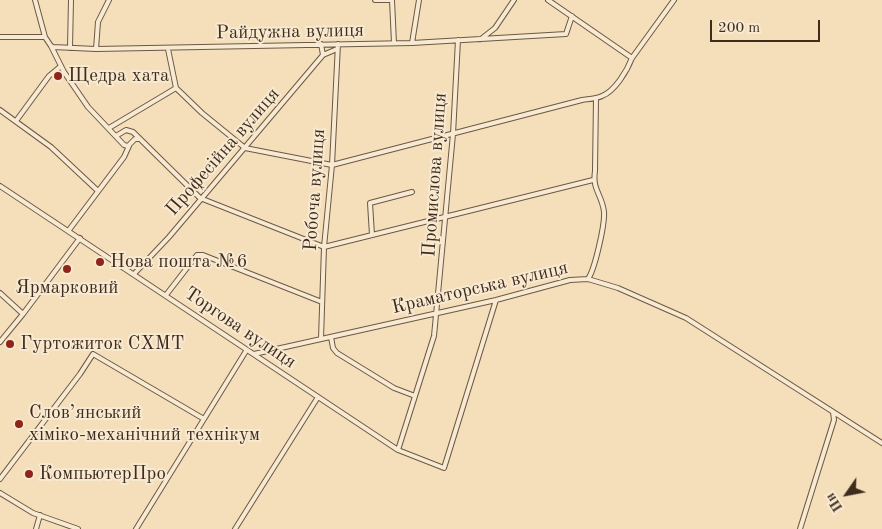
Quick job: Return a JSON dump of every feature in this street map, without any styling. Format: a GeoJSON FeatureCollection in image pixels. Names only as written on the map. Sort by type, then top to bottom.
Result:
{"type":"FeatureCollection","features":[{"type":"Feature","properties":{"kind":"street"},"geometry":{"type":"LineString","coordinates":[[35,0],[45,37],[61,66],[88,107],[123,144],[129,146]]}},
{"type":"Feature","properties":{"kind":"street"},"geometry":{"type":"LineString","coordinates":[[70,48],[71,0]]}},
{"type":"Feature","properties":{"kind":"street"},"geometry":{"type":"LineString","coordinates":[[96,49],[98,22],[109,0]]}},
{"type":"Feature","properties":{"kind":"street"},"geometry":{"type":"LineString","coordinates":[[375,0],[392,0],[394,43]]}},
{"type":"Feature","properties":{"kind":"street"},"geometry":{"type":"LineString","coordinates":[[412,43],[419,0]]}},
{"type":"Feature","properties":{"kind":"street"},"geometry":{"type":"LineString","coordinates":[[479,40],[495,28],[514,0]]}},
{"type":"Feature","properties":{"kind":"street"},"geometry":{"type":"LineString","coordinates":[[548,0],[632,58]]}},
{"type":"Feature","properties":{"kind":"street"},"geometry":{"type":"LineString","coordinates":[[168,49],[176,88],[202,113],[245,148],[332,165],[596,98],[608,93],[674,0]]}},
{"type":"Feature","properties":{"kind":"street","name":"Райдужна вулиця"},"geometry":{"type":"LineString","coordinates":[[50,46],[57,48],[96,49],[168,49],[322,44],[338,46],[479,40],[566,34],[572,16]]}},
{"type":"Feature","properties":{"kind":"street"},"geometry":{"type":"LineString","coordinates":[[0,37],[45,37]]}},
{"type":"Feature","properties":{"kind":"street","name":"Промислова вулиця"},"geometry":{"type":"LineString","coordinates":[[398,450],[434,336],[453,134],[458,40]]}},
{"type":"Feature","properties":{"kind":"street"},"geometry":{"type":"LineString","coordinates":[[322,44],[323,55],[330,53],[338,46]]}},
{"type":"Feature","properties":{"kind":"street","name":"Робоча вулиця"},"geometry":{"type":"LineString","coordinates":[[321,339],[324,247],[332,165],[338,46]]}},
{"type":"Feature","properties":{"kind":"street","name":"Професійна вулиця"},"geometry":{"type":"LineString","coordinates":[[134,274],[245,148],[323,55]]}},
{"type":"Feature","properties":{"kind":"street"},"geometry":{"type":"LineString","coordinates":[[16,120],[49,76],[61,66]]}},
{"type":"Feature","properties":{"kind":"street"},"geometry":{"type":"LineString","coordinates":[[109,128],[176,88]]}},
{"type":"Feature","properties":{"kind":"street"},"geometry":{"type":"LineString","coordinates":[[588,279],[593,270],[604,220],[601,199],[593,180],[596,171],[596,98]]}},
{"type":"Feature","properties":{"kind":"street"},"geometry":{"type":"LineString","coordinates":[[0,110],[51,147],[98,191]]}},
{"type":"Feature","properties":{"kind":"street"},"geometry":{"type":"LineString","coordinates":[[116,136],[123,131],[129,130],[200,198],[324,247],[593,180]]}},
{"type":"Feature","properties":{"kind":"street"},"geometry":{"type":"LineString","coordinates":[[68,230],[124,157],[129,146],[135,139],[141,140]]}},
{"type":"Feature","properties":{"kind":"street"},"geometry":{"type":"LineString","coordinates":[[123,144],[124,157]]}},
{"type":"Feature","properties":{"kind":"street","name":"Торгова вулиця"},"geometry":{"type":"LineString","coordinates":[[0,186],[166,295],[246,351],[254,354],[398,450],[444,468],[496,300]]}},
{"type":"Feature","properties":{"kind":"street"},"geometry":{"type":"LineString","coordinates":[[372,236],[370,203],[412,192]]}},
{"type":"Feature","properties":{"kind":"street"},"geometry":{"type":"LineString","coordinates":[[0,342],[80,238]]}},
{"type":"Feature","properties":{"kind":"street"},"geometry":{"type":"LineString","coordinates":[[166,295],[197,255],[203,255],[322,302]]}},
{"type":"Feature","properties":{"kind":"street","name":"Краматорська вулиця"},"geometry":{"type":"LineString","coordinates":[[254,354],[496,300],[570,280],[588,279],[618,288],[686,318],[882,443]]}},
{"type":"Feature","properties":{"kind":"street"},"geometry":{"type":"LineString","coordinates":[[0,293],[23,314]]}},
{"type":"Feature","properties":{"kind":"street"},"geometry":{"type":"LineString","coordinates":[[331,337],[333,348],[337,353],[394,388],[415,396]]}},
{"type":"Feature","properties":{"kind":"street"},"geometry":{"type":"LineString","coordinates":[[136,529],[246,351]]}},
{"type":"Feature","properties":{"kind":"street"},"geometry":{"type":"LineString","coordinates":[[0,479],[78,377],[93,354],[204,419]]}},
{"type":"Feature","properties":{"kind":"street"},"geometry":{"type":"LineString","coordinates":[[235,529],[318,397]]}},
{"type":"Feature","properties":{"kind":"street"},"geometry":{"type":"LineString","coordinates":[[800,529],[834,420],[833,412]]}},
{"type":"Feature","properties":{"kind":"street"},"geometry":{"type":"LineString","coordinates":[[0,493],[34,513],[78,529]]}},
{"type":"Feature","properties":{"kind":"street"},"geometry":{"type":"LineString","coordinates":[[36,529],[40,515]]}},
{"type":"Feature","properties":{"kind":"place","name":"Щедра хата"},"geometry":{"type":"Point","coordinates":[58,76]}},
{"type":"Feature","properties":{"kind":"place","name":"Нова пошта №6"},"geometry":{"type":"Point","coordinates":[100,262]}},
{"type":"Feature","properties":{"kind":"place","name":"Ярмарковий"},"geometry":{"type":"Point","coordinates":[67,269]}},
{"type":"Feature","properties":{"kind":"place","name":"Гуртожиток СХМТ"},"geometry":{"type":"Point","coordinates":[10,344]}},
{"type":"Feature","properties":{"kind":"place","name":"Слов’янський хіміко-механічний технікум"},"geometry":{"type":"Point","coordinates":[19,424]}},
{"type":"Feature","properties":{"kind":"place","name":"КомпьютерПро"},"geometry":{"type":"Point","coordinates":[29,474]}}]}
